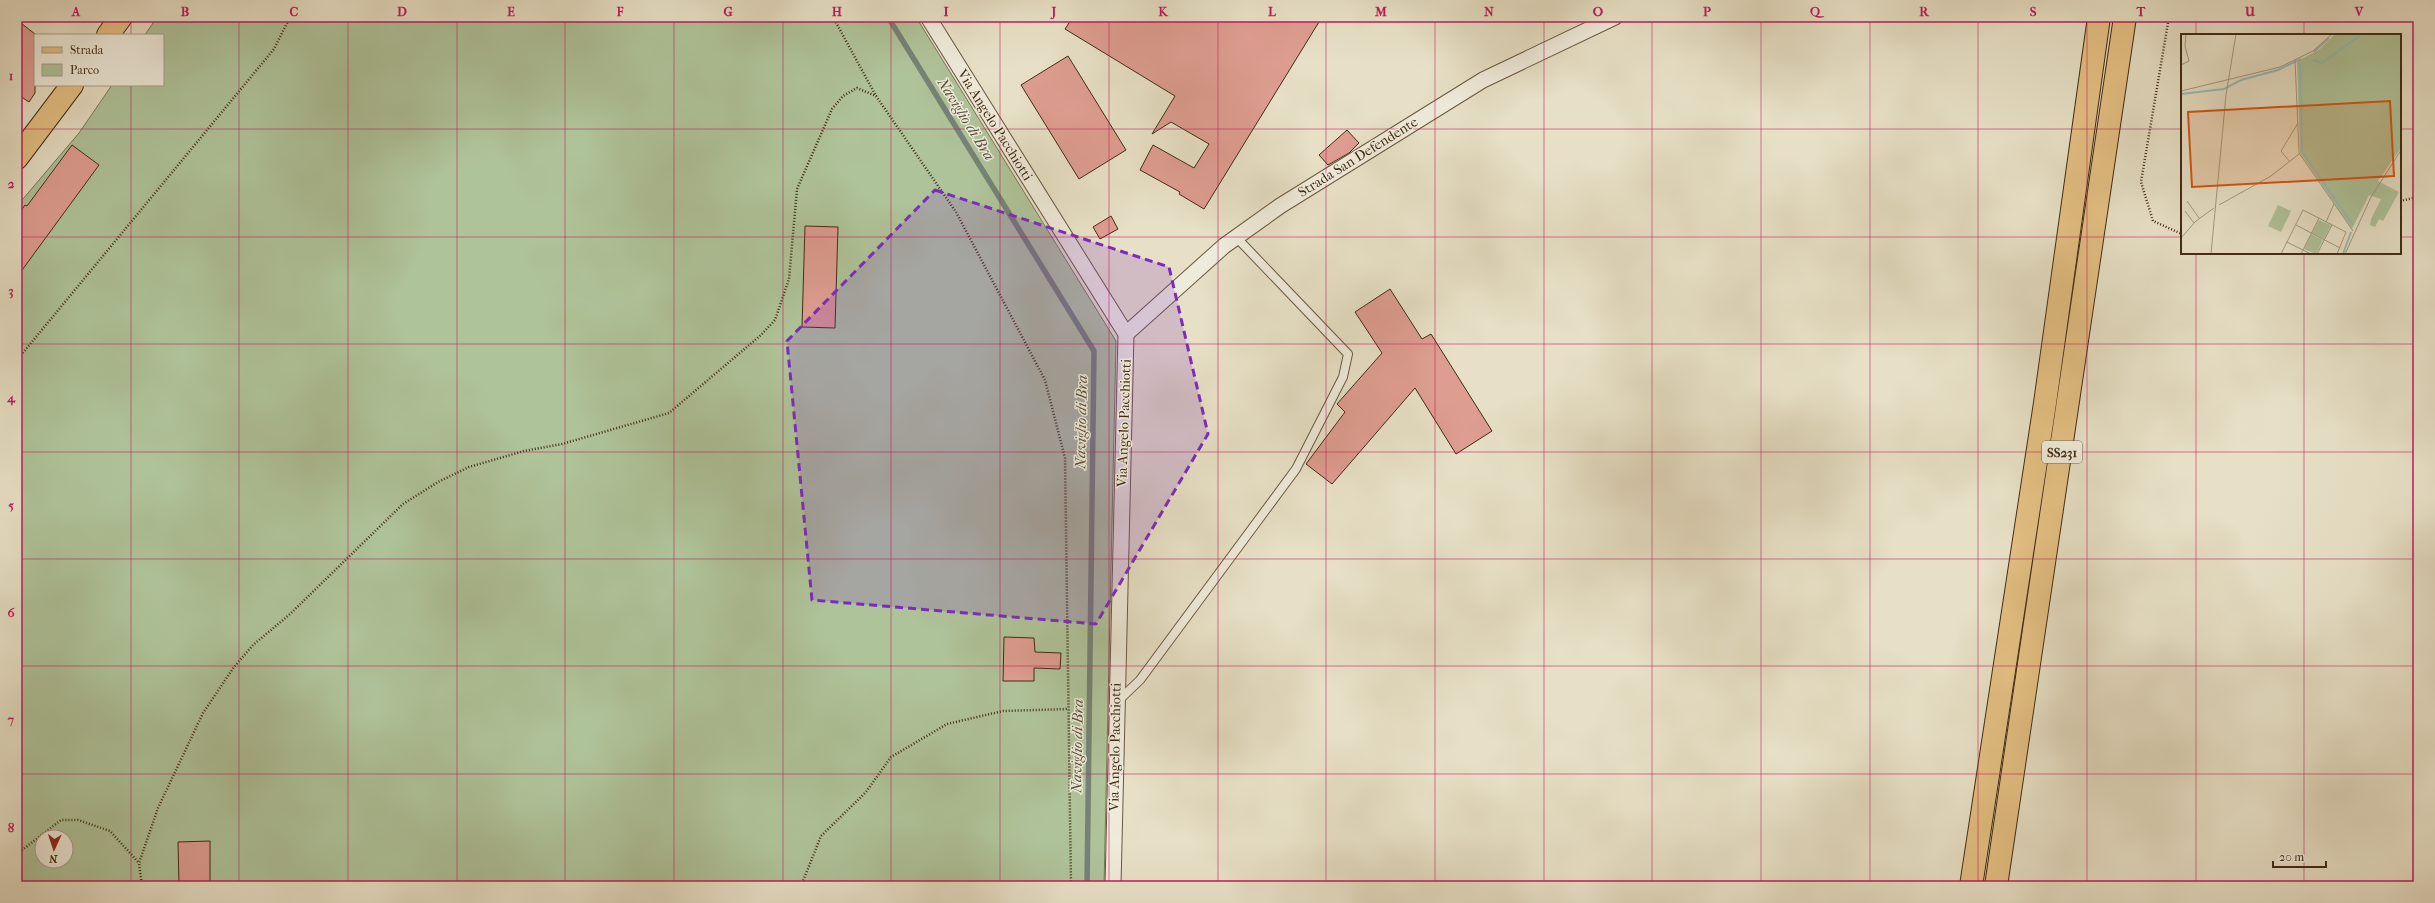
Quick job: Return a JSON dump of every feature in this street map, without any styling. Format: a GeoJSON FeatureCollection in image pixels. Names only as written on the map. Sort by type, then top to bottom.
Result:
{"type":"FeatureCollection","features":[{"type":"Feature","properties":{"kind":"main road"},"geometry":{"type":"LineString","coordinates":[[109,34],[121,17]]}},
{"type":"Feature","properties":{"kind":"main road","name":"SS231"},"geometry":{"type":"LineString","coordinates":[[1971,886],[2045,403],[2099,17]]}},
{"type":"Feature","properties":{"kind":"main road","name":"SS231"},"geometry":{"type":"LineString","coordinates":[[1996,886],[2125,17]]}},
{"type":"Feature","properties":{"kind":"main road"},"geometry":{"type":"LineString","coordinates":[[17,158],[71,86]]}},
{"type":"Feature","properties":{"kind":"street","name":"Via Angelo Pacchiotti"},"geometry":{"type":"LineString","coordinates":[[928,17],[1126,334],[1116,703],[1113,886]]}},
{"type":"Feature","properties":{"kind":"street","name":"Strada San Defendente"},"geometry":{"type":"LineString","coordinates":[[1126,334],[1236,237],[1280,206],[1483,80],[1615,17]]}},
{"type":"Feature","properties":{"kind":"lane"},"geometry":{"type":"LineString","coordinates":[[1116,703],[1140,680],[1296,469],[1319,429],[1343,377],[1348,354],[1236,237]]}},
{"type":"Feature","properties":{"kind":"path"},"geometry":{"type":"LineString","coordinates":[[17,360],[274,49],[290,17]]}},
{"type":"Feature","properties":{"kind":"path"},"geometry":{"type":"LineString","coordinates":[[833,17],[876,96],[956,212],[1045,380],[1065,458],[1071,886]]}},
{"type":"Feature","properties":{"kind":"path"},"geometry":{"type":"LineString","coordinates":[[2169,17],[2142,182],[2153,220],[2181,234]]}},
{"type":"Feature","properties":{"kind":"path"},"geometry":{"type":"LineString","coordinates":[[142,886],[139,863],[158,808],[204,713],[234,667],[253,645],[289,615],[403,504],[438,482],[469,467],[524,451],[570,442],[669,413],[761,335],[775,320],[789,279],[797,189],[832,109],[843,96],[857,88],[876,96]]}},
{"type":"Feature","properties":{"kind":"path"},"geometry":{"type":"LineString","coordinates":[[2401,201],[2418,197]]}},
{"type":"Feature","properties":{"kind":"path"},"geometry":{"type":"LineString","coordinates":[[801,886],[821,836],[866,792],[891,757],[947,724],[1003,710],[1068,709]]}},
{"type":"Feature","properties":{"kind":"path"},"geometry":{"type":"LineString","coordinates":[[17,854],[61,820],[78,820],[110,831],[139,863]]}},
{"type":"Feature","properties":{"kind":"highlighted area"},"geometry":{"type":"Polygon","coordinates":[[[935,190],[1169,267],[1208,434],[1096,624],[812,600],[787,341],[935,190]]]}},
{"type":"Feature","properties":{"kind":"green space"},"geometry":{"type":"Polygon","coordinates":[[[157,17],[916,17],[1116,341],[1104,886],[17,886],[17,206],[79,133],[111,86],[164,86],[164,34],[146,34],[157,17]]]}},
{"type":"Feature","properties":{"kind":"building"},"geometry":{"type":"Polygon","coordinates":[[[1073,17],[1322,17],[1204,209],[1179,194],[1180,192],[1140,170],[1153,145],[1194,168],[1209,144],[1171,122],[1152,134],[1175,96],[1065,29],[1073,17]]]}},
{"type":"Feature","properties":{"kind":"building"},"geometry":{"type":"Polygon","coordinates":[[[17,20],[35,34],[35,93],[29,102],[17,94],[17,20]]]}},
{"type":"Feature","properties":{"kind":"building"},"geometry":{"type":"Polygon","coordinates":[[[1068,56],[1126,150],[1079,179],[1021,85],[1068,56]]]}},
{"type":"Feature","properties":{"kind":"building"},"geometry":{"type":"Polygon","coordinates":[[[1347,130],[1359,143],[1349,153],[1328,165],[1319,155],[1347,130]]]}},
{"type":"Feature","properties":{"kind":"building"},"geometry":{"type":"Polygon","coordinates":[[[72,145],[99,165],[17,277],[17,216],[25,205],[27,206],[72,145]]]}},
{"type":"Feature","properties":{"kind":"building"},"geometry":{"type":"Polygon","coordinates":[[[1111,216],[1118,229],[1100,239],[1093,227],[1111,216]]]}},
{"type":"Feature","properties":{"kind":"building"},"geometry":{"type":"Polygon","coordinates":[[[805,226],[838,227],[835,328],[802,327],[805,226]]]}},
{"type":"Feature","properties":{"kind":"building"},"geometry":{"type":"Polygon","coordinates":[[[1390,289],[1422,339],[1431,334],[1492,431],[1456,454],[1415,388],[1332,484],[1306,464],[1345,412],[1337,404],[1382,353],[1355,312],[1390,289]]]}},
{"type":"Feature","properties":{"kind":"building"},"geometry":{"type":"Polygon","coordinates":[[[1004,637],[1034,638],[1035,652],[1061,653],[1060,669],[1034,668],[1034,681],[1003,681],[1004,637]]]}},
{"type":"Feature","properties":{"kind":"building"},"geometry":{"type":"Polygon","coordinates":[[[210,841],[210,886],[179,886],[178,842],[210,841]]]}},
{"type":"Feature","properties":{"kind":"waterway","name":"Naviglio di Bra"},"geometry":{"type":"LineString","coordinates":[[888,17],[1094,351],[1087,886]]}}]}
